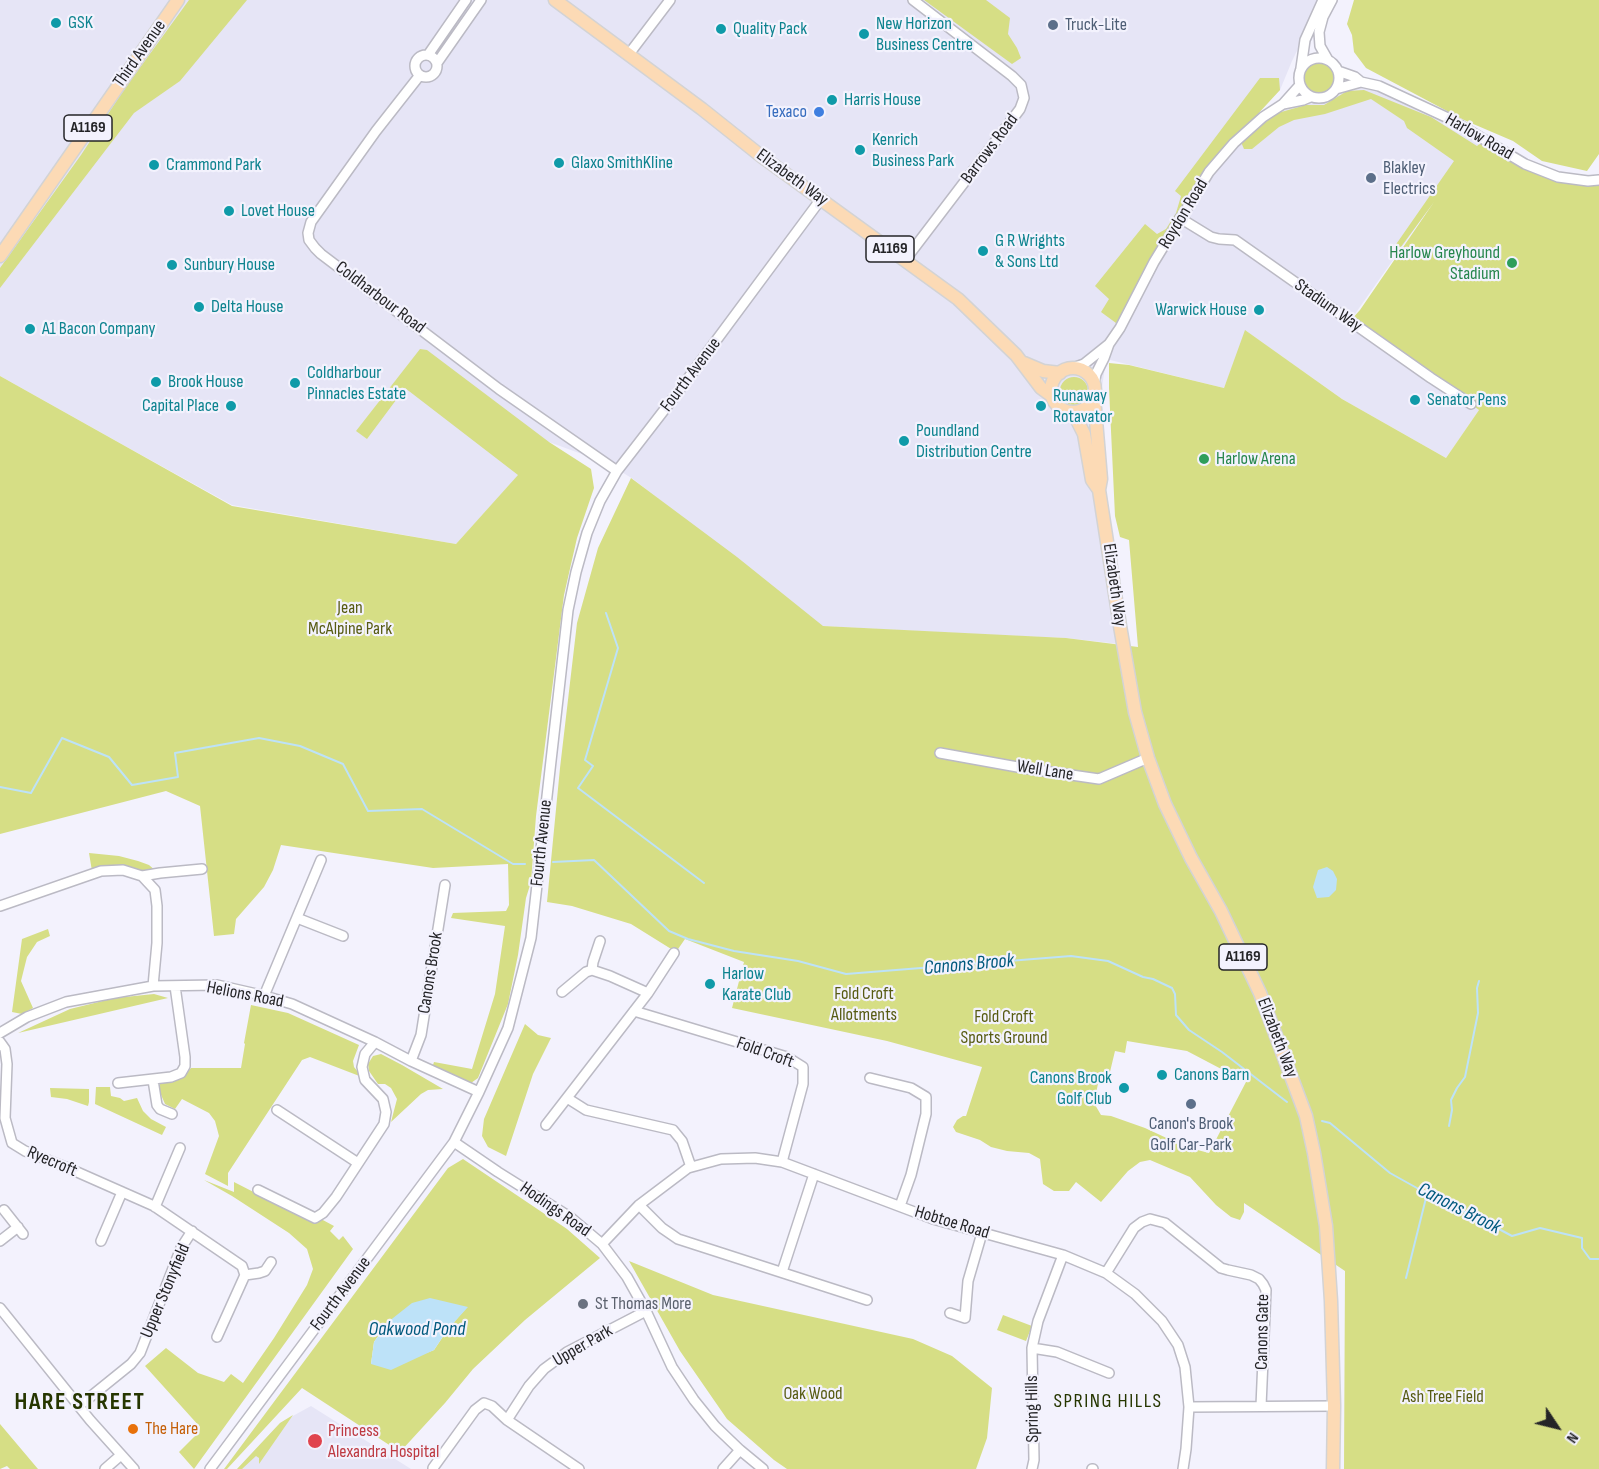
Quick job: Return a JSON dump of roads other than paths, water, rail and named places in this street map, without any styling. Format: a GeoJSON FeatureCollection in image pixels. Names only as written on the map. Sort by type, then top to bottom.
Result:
{"type":"FeatureCollection","features":[{"type":"Feature","properties":{"kind":"main road","name":"Third Avenue"},"geometry":{"type":"LineString","coordinates":[[0,256],[178,0]]}},
{"type":"Feature","properties":{"kind":"main road","name":"Elizabeth Way"},"geometry":{"type":"LineString","coordinates":[[555,0],[630,54],[761,156],[958,299],[1023,362],[1041,388],[1052,396]]}},
{"type":"Feature","properties":{"kind":"main road","name":"Elizabeth Way"},"geometry":{"type":"LineString","coordinates":[[1023,362],[1043,371],[1060,373]]}},
{"type":"Feature","properties":{"kind":"main road"},"geometry":{"type":"LineString","coordinates":[[1073,368],[1086,373],[1091,378],[1094,390],[1086,408],[1073,412],[1059,407],[1052,396],[1052,384],[1060,373],[1073,368]]}},
{"type":"Feature","properties":{"kind":"main road","name":"Elizabeth Way"},"geometry":{"type":"LineString","coordinates":[[1094,390],[1101,479],[1099,490],[1134,712],[1165,804],[1191,858],[1221,911],[1260,993],[1306,1116],[1326,1226],[1331,1301],[1333,1469]]}},
{"type":"Feature","properties":{"kind":"main road","name":"Elizabeth Way"},"geometry":{"type":"LineString","coordinates":[[1073,412],[1084,434],[1092,480],[1099,490]]}},
{"type":"Feature","properties":{"kind":"street","name":"Coldharbour Road"},"geometry":{"type":"LineString","coordinates":[[466,0],[428,55],[420,58],[416,63],[416,70],[420,75],[427,77],[434,74],[437,63],[481,0]]}},
{"type":"Feature","properties":{"kind":"street"},"geometry":{"type":"LineString","coordinates":[[630,54],[670,0]]}},
{"type":"Feature","properties":{"kind":"street","name":"Barrows Road"},"geometry":{"type":"LineString","coordinates":[[905,261],[1020,109],[1024,98],[1021,85],[1012,76],[913,0]]}},
{"type":"Feature","properties":{"kind":"street"},"geometry":{"type":"LineString","coordinates":[[1323,0],[1305,40],[1299,74],[1302,90],[1310,97],[1322,98],[1327,97],[1336,89],[1361,82]]}},
{"type":"Feature","properties":{"kind":"street"},"geometry":{"type":"LineString","coordinates":[[1328,60],[1320,46],[1318,32],[1332,0]]}},
{"type":"Feature","properties":{"kind":"street"},"geometry":{"type":"LineString","coordinates":[[428,55],[437,63]]}},
{"type":"Feature","properties":{"kind":"street"},"geometry":{"type":"LineString","coordinates":[[1301,68],[1313,59],[1328,60],[1338,71],[1336,89]]}},
{"type":"Feature","properties":{"kind":"street","name":"Harlow Road"},"geometry":{"type":"LineString","coordinates":[[1338,71],[1355,77],[1361,82],[1379,86],[1448,118],[1525,164],[1558,177],[1588,181],[1599,180]]}},
{"type":"Feature","properties":{"kind":"street","name":"Coldharbour Road"},"geometry":{"type":"LineString","coordinates":[[420,75],[376,130],[311,222],[309,240],[321,254],[499,389],[617,471]]}},
{"type":"Feature","properties":{"kind":"street","name":"Roydon Road"},"geometry":{"type":"LineString","coordinates":[[1094,390],[1096,374],[1109,344],[1180,218],[1218,160],[1250,128],[1283,104],[1300,85]]}},
{"type":"Feature","properties":{"kind":"street","name":"Roydon Road"},"geometry":{"type":"LineString","coordinates":[[1283,104],[1310,97]]}},
{"type":"Feature","properties":{"kind":"street","name":"Fourth Avenue"},"geometry":{"type":"LineString","coordinates":[[210,1469],[454,1142],[479,1092],[508,1028],[531,938],[568,610],[587,533],[600,501],[617,471],[821,199]]}},
{"type":"Feature","properties":{"kind":"street","name":"Stadium Way"},"geometry":{"type":"LineString","coordinates":[[1180,218],[1211,237],[1235,240],[1471,404]]}},
{"type":"Feature","properties":{"kind":"street","name":"Roydon Road"},"geometry":{"type":"LineString","coordinates":[[1073,368],[1084,364],[1109,344]]}},
{"type":"Feature","properties":{"kind":"street","name":"Well Lane"},"geometry":{"type":"LineString","coordinates":[[940,753],[1099,779],[1148,758]]}},
{"type":"Feature","properties":{"kind":"street"},"geometry":{"type":"LineString","coordinates":[[264,996],[321,860]]}},
{"type":"Feature","properties":{"kind":"street"},"geometry":{"type":"LineString","coordinates":[[0,906],[101,871],[123,870],[142,876],[202,869]]}},
{"type":"Feature","properties":{"kind":"street"},"geometry":{"type":"LineString","coordinates":[[142,876],[154,890],[157,906],[157,943],[153,986]]}},
{"type":"Feature","properties":{"kind":"street","name":"Canons Brook"},"geometry":{"type":"LineString","coordinates":[[411,1061],[421,1035],[445,885]]}},
{"type":"Feature","properties":{"kind":"street"},"geometry":{"type":"LineString","coordinates":[[297,918],[343,936]]}},
{"type":"Feature","properties":{"kind":"street"},"geometry":{"type":"LineString","coordinates":[[592,970],[600,941]]}},
{"type":"Feature","properties":{"kind":"street"},"geometry":{"type":"LineString","coordinates":[[546,1125],[648,993],[674,953]]}},
{"type":"Feature","properties":{"kind":"street"},"geometry":{"type":"LineString","coordinates":[[562,992],[586,972],[592,970],[648,993]]}},
{"type":"Feature","properties":{"kind":"street","name":"Helions Road"},"geometry":{"type":"LineString","coordinates":[[0,1033],[27,1017],[66,1002],[153,986],[218,985],[292,1004],[479,1092]]}},
{"type":"Feature","properties":{"kind":"street"},"geometry":{"type":"LineString","coordinates":[[118,1083],[171,1077],[181,1072],[185,1066],[175,986]]}},
{"type":"Feature","properties":{"kind":"street","name":"Fold Croft"},"geometry":{"type":"LineString","coordinates":[[634,1011],[787,1057],[803,1067],[803,1084],[782,1162]]}},
{"type":"Feature","properties":{"kind":"street","name":"Ryecroft"},"geometry":{"type":"LineString","coordinates":[[0,1042],[5,1049],[7,1064],[4,1134],[12,1143],[25,1151],[155,1207],[192,1231]]}},
{"type":"Feature","properties":{"kind":"street"},"geometry":{"type":"LineString","coordinates":[[258,1190],[315,1218],[323,1213],[384,1124],[386,1112],[382,1099],[365,1080],[362,1067],[365,1054],[375,1042]]}},
{"type":"Feature","properties":{"kind":"street"},"geometry":{"type":"LineString","coordinates":[[870,1078],[911,1088],[926,1097],[926,1114],[911,1175],[900,1206]]}},
{"type":"Feature","properties":{"kind":"street"},"geometry":{"type":"LineString","coordinates":[[153,1080],[157,1106],[172,1114]]}},
{"type":"Feature","properties":{"kind":"street"},"geometry":{"type":"LineString","coordinates":[[567,1098],[586,1110],[673,1130],[681,1142],[691,1167]]}},
{"type":"Feature","properties":{"kind":"street"},"geometry":{"type":"LineString","coordinates":[[277,1110],[358,1163]]}},
{"type":"Feature","properties":{"kind":"street","name":"Hodings Road"},"geometry":{"type":"LineString","coordinates":[[454,1142],[570,1217],[602,1244],[627,1278],[646,1311],[672,1367],[694,1400],[715,1426],[764,1469]]}},
{"type":"Feature","properties":{"kind":"street"},"geometry":{"type":"LineString","coordinates":[[155,1207],[180,1148]]}},
{"type":"Feature","properties":{"kind":"street","name":"Hobtoe Road"},"geometry":{"type":"LineString","coordinates":[[602,1244],[639,1205],[691,1167],[721,1159],[755,1158],[782,1162],[933,1219],[1062,1255],[1106,1273],[1135,1294],[1162,1321],[1178,1345],[1185,1367],[1189,1407],[1183,1469]]}},
{"type":"Feature","properties":{"kind":"street"},"geometry":{"type":"LineString","coordinates":[[782,1272],[814,1174]]}},
{"type":"Feature","properties":{"kind":"street"},"geometry":{"type":"LineString","coordinates":[[101,1241],[122,1192]]}},
{"type":"Feature","properties":{"kind":"street"},"geometry":{"type":"LineString","coordinates":[[639,1205],[662,1228],[678,1239],[867,1300]]}},
{"type":"Feature","properties":{"kind":"street"},"geometry":{"type":"LineString","coordinates":[[0,1241],[20,1231],[4,1209]]}},
{"type":"Feature","properties":{"kind":"street","name":"Canons Gate"},"geometry":{"type":"LineString","coordinates":[[1106,1273],[1134,1228],[1150,1219],[1165,1223],[1221,1268],[1259,1279],[1266,1290],[1261,1406]]}},
{"type":"Feature","properties":{"kind":"street","name":"Upper Stonyfield"},"geometry":{"type":"LineString","coordinates":[[79,1406],[131,1364],[140,1353],[181,1248],[192,1231],[242,1266],[245,1275]]}},
{"type":"Feature","properties":{"kind":"street"},"geometry":{"type":"LineString","coordinates":[[950,1313],[965,1318],[968,1281],[982,1233]]}},
{"type":"Feature","properties":{"kind":"street","name":"Spring Hills"},"geometry":{"type":"LineString","coordinates":[[1032,1469],[1034,1460],[1032,1348],[1038,1321],[1062,1255]]}},
{"type":"Feature","properties":{"kind":"street"},"geometry":{"type":"LineString","coordinates":[[217,1337],[245,1275],[265,1271],[271,1262]]}},
{"type":"Feature","properties":{"kind":"street"},"geometry":{"type":"LineString","coordinates":[[0,1308],[79,1406],[134,1469]]}},
{"type":"Feature","properties":{"kind":"street","name":"Upper Park"},"geometry":{"type":"LineString","coordinates":[[507,1420],[529,1386],[544,1369],[567,1352],[646,1311]]}},
{"type":"Feature","properties":{"kind":"street","name":"Spring Hills"},"geometry":{"type":"LineString","coordinates":[[1032,1348],[1057,1352],[1109,1372]]}},
{"type":"Feature","properties":{"kind":"street"},"geometry":{"type":"LineString","coordinates":[[433,1468],[475,1410],[484,1403],[492,1406],[507,1420],[579,1469]]}},
{"type":"Feature","properties":{"kind":"street"},"geometry":{"type":"LineString","coordinates":[[1189,1407],[1334,1406]]}},
{"type":"Feature","properties":{"kind":"street"},"geometry":{"type":"LineString","coordinates":[[723,1469],[740,1450]]}},
{"type":"Feature","properties":{"kind":"street"},"geometry":{"type":"LineString","coordinates":[[105,1469],[121,1455]]}},
{"type":"Feature","properties":{"kind":"water"},"geometry":{"type":"Polygon","coordinates":[[[1327,867],[1333,871],[1337,879],[1336,890],[1329,897],[1317,898],[1313,887],[1318,870],[1327,867]]]}},
{"type":"Feature","properties":{"kind":"water","name":"Oakwood Pond"},"geometry":{"type":"Polygon","coordinates":[[[430,1298],[468,1307],[448,1329],[434,1350],[391,1370],[371,1364],[374,1342],[388,1322],[412,1303],[430,1298]]]}},
{"type":"Feature","properties":{"kind":"waterway"},"geometry":{"type":"LineString","coordinates":[[606,613],[618,648],[585,760],[593,766],[578,788],[704,883]]}},
{"type":"Feature","properties":{"kind":"waterway","name":"Canons Brook"},"geometry":{"type":"LineString","coordinates":[[0,787],[31,793],[62,738],[109,757],[132,785],[178,777],[175,753],[259,738],[300,746],[343,764],[368,811],[422,809],[513,864],[525,864]]}},
{"type":"Feature","properties":{"kind":"waterway","name":"Canons Brook"},"geometry":{"type":"LineString","coordinates":[[553,862],[594,860],[669,931],[688,939],[734,951],[798,961],[846,974],[1071,956],[1108,961],[1172,988],[1175,994],[1176,1015],[1189,1030],[1222,1052],[1287,1102]]}},
{"type":"Feature","properties":{"kind":"waterway"},"geometry":{"type":"LineString","coordinates":[[1449,1126],[1451,1100],[1465,1077],[1478,1013],[1479,981]]}},
{"type":"Feature","properties":{"kind":"waterway","name":"Canons Brook"},"geometry":{"type":"LineString","coordinates":[[1322,1121],[1330,1123],[1390,1173],[1433,1197],[1512,1236],[1540,1228],[1582,1238],[1582,1248],[1590,1259],[1599,1259]]}},
{"type":"Feature","properties":{"kind":"waterway"},"geometry":{"type":"LineString","coordinates":[[1406,1278],[1427,1194]]}},
{"type":"Feature","properties":{"kind":"place","name":"GSK"},"geometry":{"type":"Point","coordinates":[56,23]}},
{"type":"Feature","properties":{"kind":"place","name":"Truck-Lite"},"geometry":{"type":"Point","coordinates":[1053,25]}},
{"type":"Feature","properties":{"kind":"place","name":"Quality Pack"},"geometry":{"type":"Point","coordinates":[721,29]}},
{"type":"Feature","properties":{"kind":"place","name":"New Horizon Business Centre"},"geometry":{"type":"Point","coordinates":[864,34]}},
{"type":"Feature","properties":{"kind":"place","name":"Harris House"},"geometry":{"type":"Point","coordinates":[832,100]}},
{"type":"Feature","properties":{"kind":"place","name":"Texaco"},"geometry":{"type":"Point","coordinates":[819,112]}},
{"type":"Feature","properties":{"kind":"place","name":"Kenrich Business Park"},"geometry":{"type":"Point","coordinates":[860,150]}},
{"type":"Feature","properties":{"kind":"place","name":"Glaxo SmithKline"},"geometry":{"type":"Point","coordinates":[559,163]}},
{"type":"Feature","properties":{"kind":"place","name":"Crammond Park"},"geometry":{"type":"Point","coordinates":[154,165]}},
{"type":"Feature","properties":{"kind":"place","name":"Blakley Electrics"},"geometry":{"type":"Point","coordinates":[1371,178]}},
{"type":"Feature","properties":{"kind":"place","name":"Lovet House"},"geometry":{"type":"Point","coordinates":[229,211]}},
{"type":"Feature","properties":{"kind":"place","name":"G R Wrights & Sons Ltd"},"geometry":{"type":"Point","coordinates":[983,251]}},
{"type":"Feature","properties":{"kind":"place","name":"Harlow Greyhound Stadium"},"geometry":{"type":"Point","coordinates":[1512,263]}},
{"type":"Feature","properties":{"kind":"place","name":"Sunbury House"},"geometry":{"type":"Point","coordinates":[172,265]}},
{"type":"Feature","properties":{"kind":"place","name":"Delta House"},"geometry":{"type":"Point","coordinates":[199,307]}},
{"type":"Feature","properties":{"kind":"place","name":"Warwick House"},"geometry":{"type":"Point","coordinates":[1259,310]}},
{"type":"Feature","properties":{"kind":"place","name":"A1 Bacon Company"},"geometry":{"type":"Point","coordinates":[30,329]}},
{"type":"Feature","properties":{"kind":"place","name":"Brook House"},"geometry":{"type":"Point","coordinates":[156,382]}},
{"type":"Feature","properties":{"kind":"place","name":"Coldharbour Pinnacles Estate"},"geometry":{"type":"Point","coordinates":[295,383]}},
{"type":"Feature","properties":{"kind":"place","name":"Senator Pens"},"geometry":{"type":"Point","coordinates":[1415,400]}},
{"type":"Feature","properties":{"kind":"place","name":"Capital Place"},"geometry":{"type":"Point","coordinates":[231,406]}},
{"type":"Feature","properties":{"kind":"place","name":"Runaway Rotavator"},"geometry":{"type":"Point","coordinates":[1041,406]}},
{"type":"Feature","properties":{"kind":"place","name":"Poundland Distribution Centre"},"geometry":{"type":"Point","coordinates":[904,441]}},
{"type":"Feature","properties":{"kind":"place","name":"Harlow Arena"},"geometry":{"type":"Point","coordinates":[1204,459]}},
{"type":"Feature","properties":{"kind":"place","name":"Harlow Karate Club"},"geometry":{"type":"Point","coordinates":[710,984]}},
{"type":"Feature","properties":{"kind":"place","name":"Canons Barn"},"geometry":{"type":"Point","coordinates":[1162,1075]}},
{"type":"Feature","properties":{"kind":"place","name":"Canons Brook Golf Club"},"geometry":{"type":"Point","coordinates":[1124,1088]}},
{"type":"Feature","properties":{"kind":"place","name":"Canon's Brook Golf Car-Park"},"geometry":{"type":"Point","coordinates":[1191,1104]}},
{"type":"Feature","properties":{"kind":"place","name":"St Thomas More"},"geometry":{"type":"Point","coordinates":[583,1304]}},
{"type":"Feature","properties":{"kind":"place","name":"The Hare"},"geometry":{"type":"Point","coordinates":[133,1429]}},
{"type":"Feature","properties":{"kind":"place","name":"Princess Alexandra Hospital"},"geometry":{"type":"Point","coordinates":[315,1441]}},
{"type":"Feature","properties":{"kind":"district","name":"SPRING HILLS"},"geometry":{"type":"Point","coordinates":[1108,1402]}},
{"type":"Feature","properties":{"kind":"district","name":"HARE STREET"},"geometry":{"type":"Point","coordinates":[80,1403]}},
{"type":"Feature","properties":{"kind":"park label","name":"Jean McAlpine Park"},"geometry":{"type":"Point","coordinates":[350,618]}},
{"type":"Feature","properties":{"kind":"park label","name":"Fold Croft Allotments"},"geometry":{"type":"Point","coordinates":[864,1004]}},
{"type":"Feature","properties":{"kind":"park label","name":"Fold Croft Sports Ground"},"geometry":{"type":"Point","coordinates":[1004,1027]}},
{"type":"Feature","properties":{"kind":"park label","name":"Oak Wood"},"geometry":{"type":"Point","coordinates":[813,1394]}},
{"type":"Feature","properties":{"kind":"park label","name":"Ash Tree Field"},"geometry":{"type":"Point","coordinates":[1443,1397]}}]}
